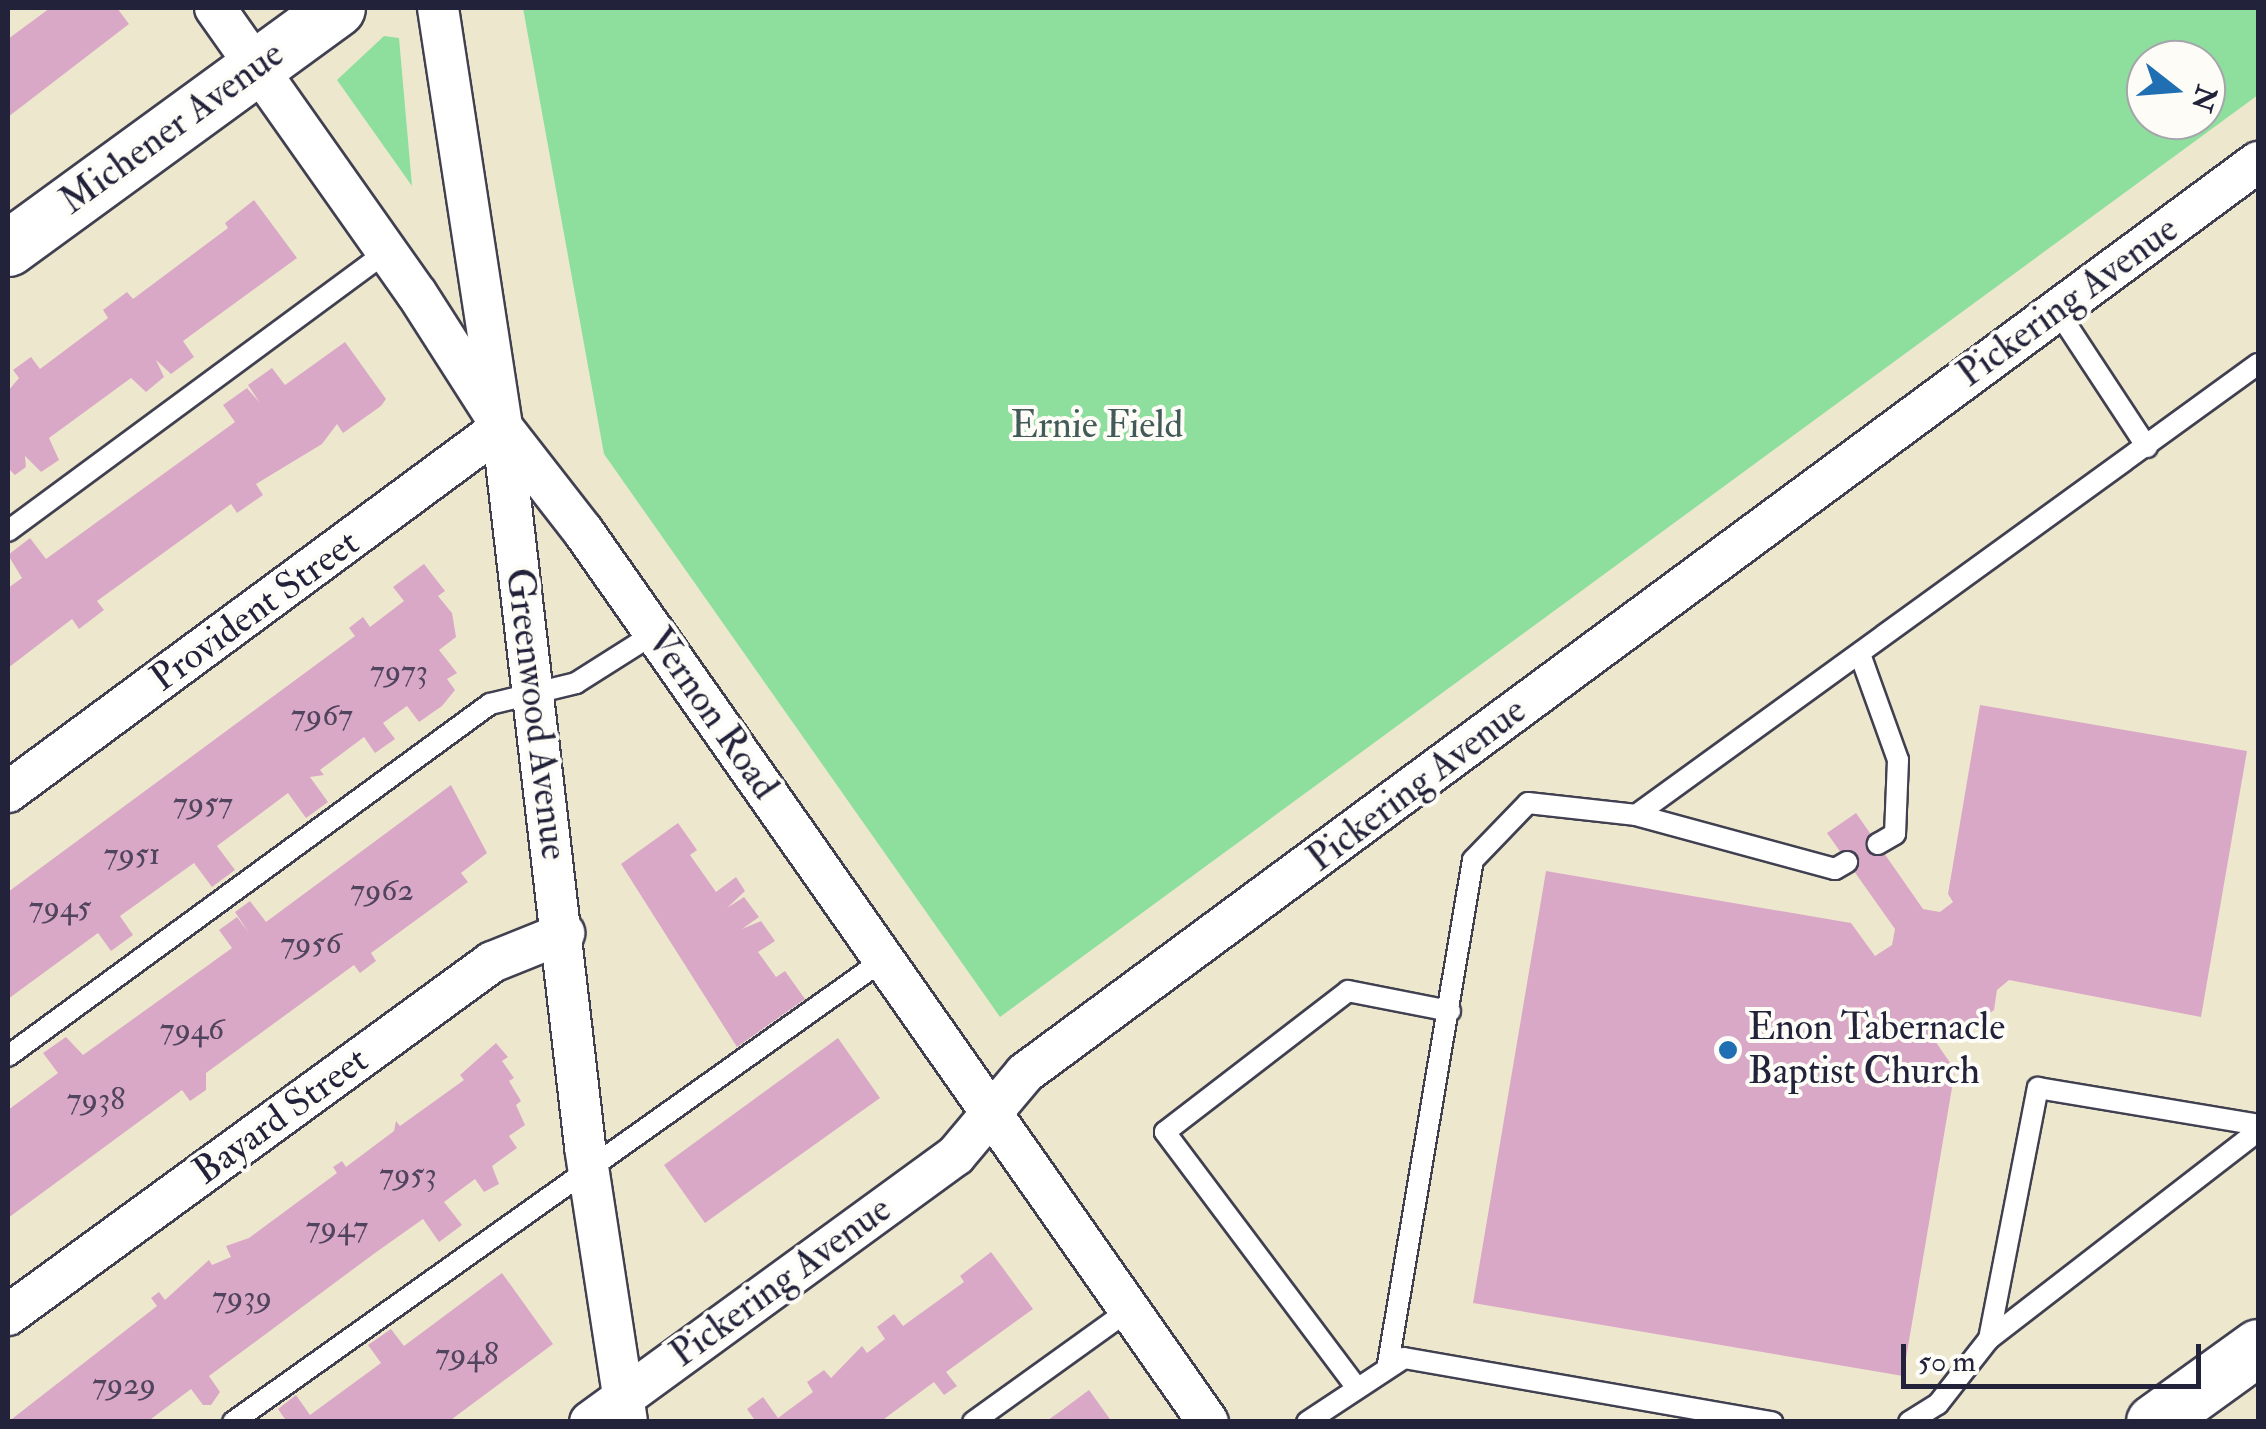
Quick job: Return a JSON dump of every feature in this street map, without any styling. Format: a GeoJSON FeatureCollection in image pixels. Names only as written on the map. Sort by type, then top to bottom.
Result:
{"type":"FeatureCollection","features":[{"type":"Feature","properties":{"kind":"street","name":"Vernon Road"},"geometry":{"type":"LineString","coordinates":[[215,8],[386,252],[502,427],[655,633],[1208,1422]]}},
{"type":"Feature","properties":{"kind":"street","name":"Michener Avenue"},"geometry":{"type":"LineString","coordinates":[[8,248],[337,8]]}},
{"type":"Feature","properties":{"kind":"street","name":"Greenwood Avenue"},"geometry":{"type":"LineString","coordinates":[[438,8],[502,427],[564,933],[588,1169],[626,1409]]}},
{"type":"Feature","properties":{"kind":"street","name":"Pickering Avenue"},"geometry":{"type":"LineString","coordinates":[[590,1422],[626,1409],[956,1155],[1042,1060],[2258,162]]}},
{"type":"Feature","properties":{"kind":"street","name":"Provident Street"},"geometry":{"type":"LineString","coordinates":[[8,792],[502,427]]}},
{"type":"Feature","properties":{"kind":"street","name":"Bayard Street"},"geometry":{"type":"LineString","coordinates":[[8,1316],[492,962],[564,933]]}},
{"type":"Feature","properties":{"kind":"street"},"geometry":{"type":"LineString","coordinates":[[2154,1422],[2258,1347]]}},
{"type":"Feature","properties":{"kind":"lane"},"geometry":{"type":"LineString","coordinates":[[8,532],[386,252]]}},
{"type":"Feature","properties":{"kind":"lane"},"geometry":{"type":"LineString","coordinates":[[2057,310],[2146,447]]}},
{"type":"Feature","properties":{"kind":"lane"},"geometry":{"type":"LineString","coordinates":[[1636,815],[1861,657],[2258,364]]}},
{"type":"Feature","properties":{"kind":"lane"},"geometry":{"type":"LineString","coordinates":[[8,1056],[490,704],[576,684],[655,633]]}},
{"type":"Feature","properties":{"kind":"lane"},"geometry":{"type":"LineString","coordinates":[[1861,657],[1898,760],[1895,834],[1878,844]]}},
{"type":"Feature","properties":{"kind":"lane"},"geometry":{"type":"LineString","coordinates":[[1388,1364],[1473,860],[1528,804],[1636,815],[1835,869],[1847,862]]}},
{"type":"Feature","properties":{"kind":"lane"},"geometry":{"type":"LineString","coordinates":[[233,1422],[883,960]]}},
{"type":"Feature","properties":{"kind":"lane"},"geometry":{"type":"LineString","coordinates":[[1357,1388],[1165,1132],[1348,991],[1450,1010]]}},
{"type":"Feature","properties":{"kind":"lane"},"geometry":{"type":"LineString","coordinates":[[1989,1339],[2038,1088],[2258,1128]]}},
{"type":"Feature","properties":{"kind":"lane"},"geometry":{"type":"LineString","coordinates":[[1909,1422],[1938,1404],[1989,1339],[2258,1128]]}},
{"type":"Feature","properties":{"kind":"lane"},"geometry":{"type":"LineString","coordinates":[[972,1422],[1129,1310]]}},
{"type":"Feature","properties":{"kind":"lane"},"geometry":{"type":"LineString","coordinates":[[1307,1422],[1388,1364],[1422,1360],[1772,1422]]}},
{"type":"Feature","properties":{"kind":"green space","name":"Ernie Field"},"geometry":{"type":"Polygon","coordinates":[[[523,8],[2258,8],[2258,95],[2226,118],[2226,40],[2126,40],[2126,140],[2197,140],[1000,1017],[604,454],[523,8]]]}},
{"type":"Feature","properties":{"kind":"green space"},"geometry":{"type":"Polygon","coordinates":[[[384,36],[399,38],[412,186],[337,80],[384,36]]]}},
{"type":"Feature","properties":{"kind":"building"},"geometry":{"type":"Polygon","coordinates":[[[50,8],[117,8],[129,24],[8,117],[8,39],[50,8]]]}},
{"type":"Feature","properties":{"kind":"building"},"geometry":{"type":"Polygon","coordinates":[[[254,200],[297,258],[183,341],[194,357],[171,374],[156,360],[164,377],[146,392],[131,378],[49,438],[59,460],[41,472],[25,456],[26,467],[15,475],[8,468],[8,391],[19,378],[13,370],[31,357],[40,369],[108,318],[103,310],[127,292],[133,299],[228,228],[225,223],[254,200]]]}},
{"type":"Feature","properties":{"kind":"building"},"geometry":{"type":"Polygon","coordinates":[[[345,342],[386,399],[381,406],[343,433],[337,424],[322,444],[256,484],[263,495],[237,513],[231,504],[97,601],[104,610],[79,629],[72,619],[8,668],[8,588],[22,578],[8,555],[30,538],[46,559],[235,422],[223,405],[247,388],[260,403],[248,385],[272,368],[285,385],[345,342]]]}},
{"type":"Feature","properties":{"kind":"building"},"geometry":{"type":"Polygon","coordinates":[[[424,564],[445,591],[438,596],[452,613],[456,637],[439,650],[457,673],[447,679],[455,690],[442,706],[419,722],[407,706],[383,723],[395,739],[375,753],[364,737],[320,770],[324,775],[310,777],[328,802],[306,818],[288,793],[217,846],[235,870],[212,887],[194,863],[120,916],[133,935],[111,951],[98,933],[8,999],[8,892],[355,636],[349,628],[363,617],[370,627],[404,601],[393,587],[424,564]]]}},
{"type":"Feature","properties":{"kind":"building","name":"Enon Tabernacle Baptist Church"},"geometry":{"type":"Polygon","coordinates":[[[1980,705],[2247,751],[2201,1017],[2009,980],[1997,990],[1994,1010],[1967,1029],[1946,1025],[1931,1035],[1955,1070],[1903,1376],[1473,1303],[1546,871],[1851,923],[1875,956],[1892,945],[1895,929],[1827,833],[1856,813],[1923,909],[1940,912],[1953,902],[1948,894],[1980,705]]]}},
{"type":"Feature","properties":{"kind":"building"},"geometry":{"type":"Polygon","coordinates":[[[451,785],[487,853],[461,873],[468,882],[371,953],[376,961],[360,973],[354,965],[206,1073],[206,1090],[190,1101],[182,1090],[8,1218],[8,1110],[58,1073],[43,1053],[66,1037],[83,1055],[232,948],[219,930],[237,917],[249,933],[235,912],[250,901],[266,922],[451,785]]]}},
{"type":"Feature","properties":{"kind":"building"},"geometry":{"type":"Polygon","coordinates":[[[678,823],[697,850],[690,855],[716,892],[736,877],[745,891],[727,908],[744,897],[759,917],[742,929],[761,921],[775,941],[758,952],[776,977],[785,971],[805,999],[737,1047],[621,864],[678,823]]]}},
{"type":"Feature","properties":{"kind":"building"},"geometry":{"type":"Polygon","coordinates":[[[838,1038],[880,1098],[705,1223],[664,1165],[838,1038]]]}},
{"type":"Feature","properties":{"kind":"building"},"geometry":{"type":"Polygon","coordinates":[[[496,1043],[508,1057],[502,1061],[514,1078],[509,1081],[521,1101],[516,1105],[525,1125],[509,1136],[517,1148],[492,1166],[499,1184],[484,1192],[475,1179],[444,1202],[462,1225],[439,1242],[423,1219],[375,1253],[209,1376],[220,1392],[211,1405],[203,1405],[191,1389],[147,1422],[8,1422],[157,1306],[151,1298],[159,1292],[165,1300],[209,1260],[212,1265],[231,1257],[226,1246],[249,1238],[337,1173],[333,1167],[342,1161],[346,1167],[394,1131],[396,1121],[400,1126],[464,1080],[460,1075],[496,1043]]]}},
{"type":"Feature","properties":{"kind":"building"},"geometry":{"type":"Polygon","coordinates":[[[991,1252],[1033,1309],[946,1372],[957,1386],[944,1395],[934,1382],[880,1422],[756,1422],[747,1409],[763,1397],[778,1418],[813,1392],[807,1382],[824,1370],[831,1378],[862,1346],[867,1353],[885,1339],[877,1327],[894,1314],[903,1326],[964,1282],[960,1276],[991,1252]]]}},
{"type":"Feature","properties":{"kind":"building"},"geometry":{"type":"Polygon","coordinates":[[[502,1273],[553,1344],[448,1422],[287,1422],[278,1409],[296,1395],[310,1415],[381,1363],[368,1345],[391,1329],[404,1346],[502,1273]]]}},
{"type":"Feature","properties":{"kind":"building"},"geometry":{"type":"Polygon","coordinates":[[[1089,1390],[1112,1422],[1045,1422],[1058,1413],[1089,1390]]]}},
{"type":"Feature","properties":{"kind":"place","name":"Enon Tabernacle Baptist Church"},"geometry":{"type":"Point","coordinates":[1728,1050]}}]}
